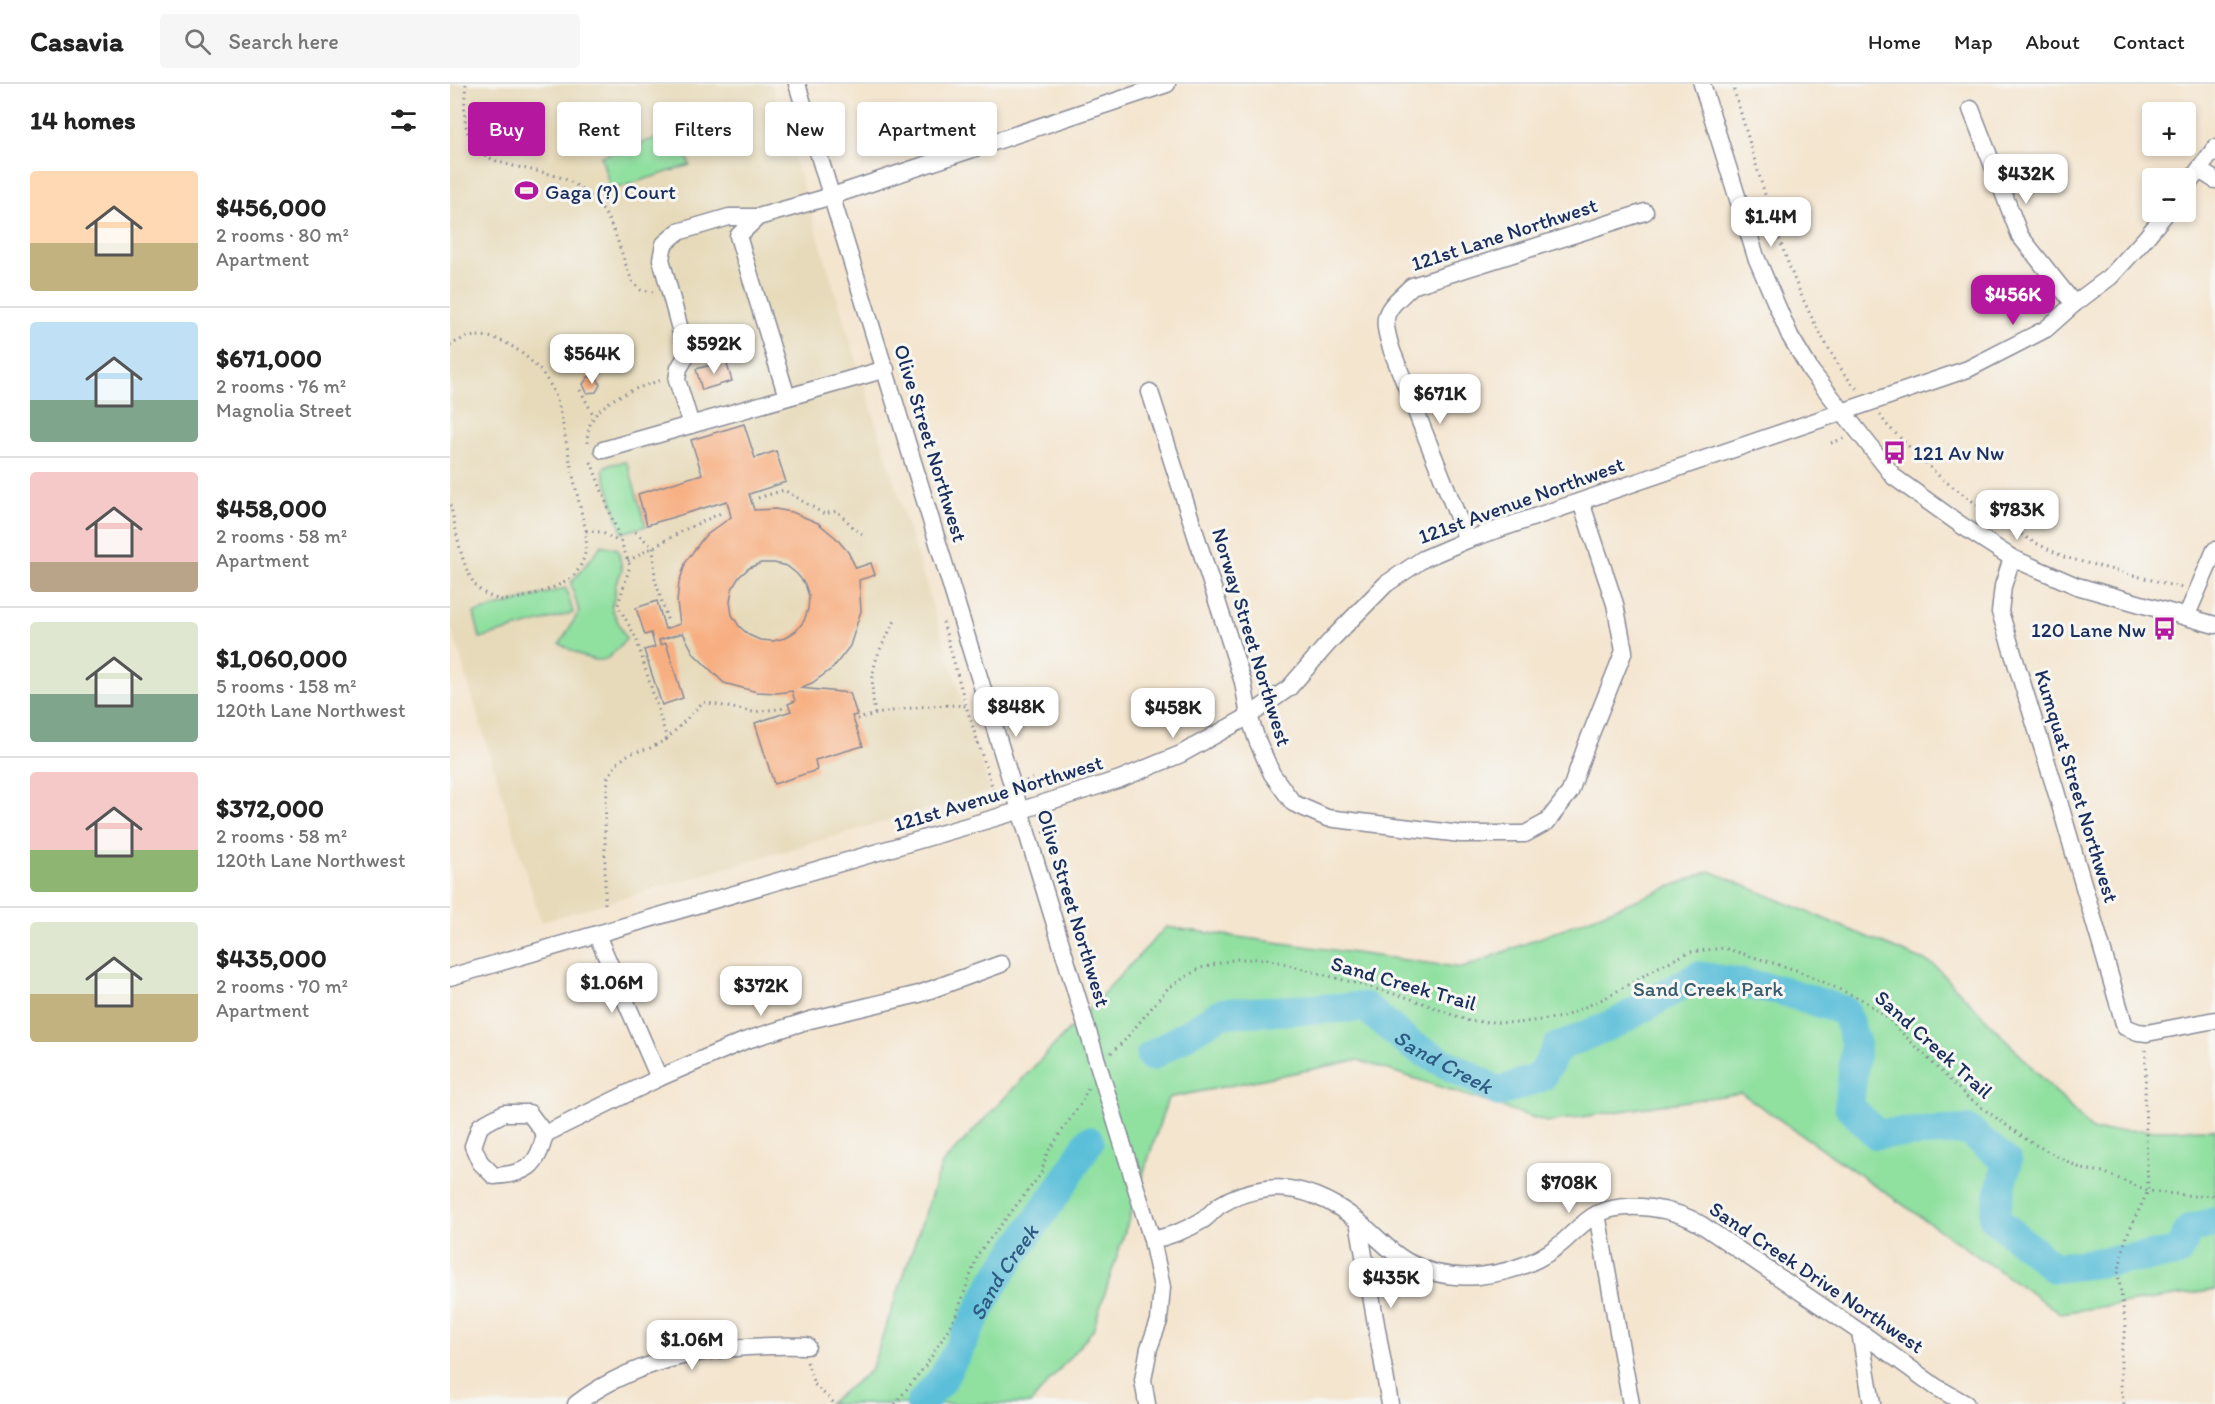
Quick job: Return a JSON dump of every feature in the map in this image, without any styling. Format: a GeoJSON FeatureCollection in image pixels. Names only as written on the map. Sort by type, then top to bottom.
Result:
{"type":"FeatureCollection","features":[{"type":"Feature","properties":{"kind":"street","name":"Olive Street Northwest"},"geometry":{"type":"LineString","coordinates":[[797,84],[982,689],[1022,810],[1062,950],[1152,1240],[1162,1287],[1159,1321],[1149,1348],[1143,1380],[1147,1404]]}},
{"type":"Feature","properties":{"kind":"street"},"geometry":{"type":"LineString","coordinates":[[691,425],[677,380],[679,368],[687,355],[660,259],[664,244],[678,232],[725,218],[758,217],[832,196],[1167,84]]}},
{"type":"Feature","properties":{"kind":"street"},"geometry":{"type":"LineString","coordinates":[[1702,84],[1756,257],[1790,336],[1810,371],[1894,477],[2012,558],[2077,586],[2215,625]]}},
{"type":"Feature","properties":{"kind":"street"},"geometry":{"type":"LineString","coordinates":[[1971,109],[2020,236],[2074,304]]}},
{"type":"Feature","properties":{"kind":"street"},"geometry":{"type":"LineString","coordinates":[[2196,174],[2215,148]]}},
{"type":"Feature","properties":{"kind":"street"},"geometry":{"type":"LineString","coordinates":[[2199,170],[2215,180]]}},
{"type":"Feature","properties":{"kind":"street","name":"121st Lane Northwest"},"geometry":{"type":"LineString","coordinates":[[1467,540],[1392,351],[1384,327],[1387,308],[1412,286],[1645,212]]}},
{"type":"Feature","properties":{"kind":"street"},"geometry":{"type":"LineString","coordinates":[[758,217],[738,237],[787,397]]}},
{"type":"Feature","properties":{"kind":"street","name":"121st Avenue Northwest"},"geometry":{"type":"LineString","coordinates":[[450,977],[1022,810],[1120,778],[1181,754],[1250,716],[1289,688],[1332,639],[1386,584],[1423,559],[1467,540],[1636,481],[1968,369],[2046,329],[2110,277],[2159,222]]}},
{"type":"Feature","properties":{"kind":"street"},"geometry":{"type":"LineString","coordinates":[[594,450],[691,425],[886,369]]}},
{"type":"Feature","properties":{"kind":"street","name":"Norway Street Northwest"},"geometry":{"type":"LineString","coordinates":[[1150,392],[1243,682],[1250,716],[1272,774],[1293,803],[1326,818],[1461,834],[1525,834],[1547,822],[1570,792],[1624,651],[1615,604],[1581,502]]}},
{"type":"Feature","properties":{"kind":"street"},"geometry":{"type":"LineString","coordinates":[[2186,617],[2215,550]]}},
{"type":"Feature","properties":{"kind":"street","name":"Kumquat Street Northwest"},"geometry":{"type":"LineString","coordinates":[[2012,558],[2003,586],[2000,612],[2055,788],[2125,1027],[2147,1033]]}},
{"type":"Feature","properties":{"kind":"street"},"geometry":{"type":"LineString","coordinates":[[597,935],[659,1078]]}},
{"type":"Feature","properties":{"kind":"street"},"geometry":{"type":"LineString","coordinates":[[545,1134],[715,1052],[776,1030],[919,994],[1001,964]]}},
{"type":"Feature","properties":{"kind":"street"},"geometry":{"type":"LineString","coordinates":[[2147,1033],[2215,1020]]}},
{"type":"Feature","properties":{"kind":"street"},"geometry":{"type":"LineString","coordinates":[[504,1113],[530,1113],[545,1134],[542,1151],[533,1165],[512,1175],[495,1176],[480,1162],[473,1146],[480,1126],[504,1113]]}},
{"type":"Feature","properties":{"kind":"street","name":"Sand Creek Drive Northwest"},"geometry":{"type":"LineString","coordinates":[[1152,1240],[1184,1230],[1235,1197],[1269,1189],[1306,1192],[1320,1197],[1358,1221],[1388,1249],[1417,1266],[1449,1276],[1478,1276],[1505,1272],[1543,1257],[1597,1214],[1635,1207],[1657,1208],[1689,1216],[1860,1332],[1936,1387],[1966,1404]]}},
{"type":"Feature","properties":{"kind":"street"},"geometry":{"type":"LineString","coordinates":[[1597,1214],[1631,1404]]}},
{"type":"Feature","properties":{"kind":"street"},"geometry":{"type":"LineString","coordinates":[[1358,1221],[1390,1404]]}},
{"type":"Feature","properties":{"kind":"street"},"geometry":{"type":"LineString","coordinates":[[1860,1332],[1872,1404]]}},
{"type":"Feature","properties":{"kind":"street"},"geometry":{"type":"LineString","coordinates":[[576,1404],[620,1377],[657,1362],[692,1353],[766,1345],[807,1346]]}},
{"type":"Feature","properties":{"kind":"path"},"geometry":{"type":"LineString","coordinates":[[466,84],[466,120],[473,146],[492,158],[569,180],[593,198],[601,208],[618,242],[633,283],[641,290],[657,292]]}},
{"type":"Feature","properties":{"kind":"path"},"geometry":{"type":"LineString","coordinates":[[1732,84],[1778,230],[1799,288],[1819,332],[1854,385]]}},
{"type":"Feature","properties":{"kind":"path"},"geometry":{"type":"LineString","coordinates":[[601,208],[609,189]]}},
{"type":"Feature","properties":{"kind":"path"},"geometry":{"type":"LineString","coordinates":[[450,346],[468,337],[487,336],[503,341],[534,364],[550,384],[560,411],[586,530],[585,559],[574,576],[560,585],[502,600],[479,589],[468,572],[450,504]]}},
{"type":"Feature","properties":{"kind":"path"},"geometry":{"type":"LineString","coordinates":[[665,379],[624,394],[610,402],[594,416],[587,429],[594,450],[594,473],[630,566],[618,605],[636,638],[667,739]]}},
{"type":"Feature","properties":{"kind":"path"},"geometry":{"type":"LineString","coordinates":[[580,390],[594,416]]}},
{"type":"Feature","properties":{"kind":"path"},"geometry":{"type":"LineString","coordinates":[[1886,424],[1941,478],[2032,541],[2064,557],[2182,588]]}},
{"type":"Feature","properties":{"kind":"path"},"geometry":{"type":"LineString","coordinates":[[758,498],[784,490],[824,514],[837,511],[855,530],[866,536]]}},
{"type":"Feature","properties":{"kind":"path"},"geometry":{"type":"LineString","coordinates":[[628,561],[684,530],[721,513]]}},
{"type":"Feature","properties":{"kind":"path"},"geometry":{"type":"LineString","coordinates":[[586,530],[601,532],[621,543]]}},
{"type":"Feature","properties":{"kind":"path"},"geometry":{"type":"LineString","coordinates":[[635,532],[653,547],[655,579],[668,622]]}},
{"type":"Feature","properties":{"kind":"path"},"geometry":{"type":"LineString","coordinates":[[875,714],[872,694],[873,671],[880,649],[896,619]]}},
{"type":"Feature","properties":{"kind":"path"},"geometry":{"type":"LineString","coordinates":[[943,622],[966,706],[994,793]]}},
{"type":"Feature","properties":{"kind":"path"},"geometry":{"type":"LineString","coordinates":[[605,904],[605,821],[608,777],[617,763],[629,754],[650,748],[667,739],[703,702],[753,712],[786,708]]}},
{"type":"Feature","properties":{"kind":"path"},"geometry":{"type":"LineString","coordinates":[[857,719],[875,714],[950,705],[966,706]]}},
{"type":"Feature","properties":{"kind":"path","name":"Sand Creek Trail"},"geometry":{"type":"LineString","coordinates":[[1110,1054],[1124,1041],[1168,988],[1200,968],[1236,958],[1267,959],[1408,998],[1469,1021],[1518,1023],[1563,1017],[1607,997],[1662,965],[1690,952],[1724,948],[1796,970],[1863,1000],[1887,1019],[1967,1097],[2030,1142],[2082,1169],[2103,1173],[2148,1191],[2194,1196],[2215,1195]]}},
{"type":"Feature","properties":{"kind":"path"},"geometry":{"type":"LineString","coordinates":[[2124,1404],[2121,1389],[2121,1354],[2126,1327],[2118,1274],[2123,1247],[2148,1191],[2145,1102],[2147,1033]]}},
{"type":"Feature","properties":{"kind":"path"},"geometry":{"type":"LineString","coordinates":[[895,1404],[926,1365],[957,1313],[978,1254],[1041,1174],[1047,1153],[1081,1103],[1092,1081]]}},
{"type":"Feature","properties":{"kind":"path"},"geometry":{"type":"LineString","coordinates":[[807,1346],[807,1364],[814,1384],[835,1404]]}},
{"type":"Feature","properties":{"kind":"shaded area"},"geometry":{"type":"Polygon","coordinates":[[[450,84],[771,84],[777,102],[765,102],[765,156],[793,156],[990,791],[541,922],[450,624],[450,84]]]}},
{"type":"Feature","properties":{"kind":"green space"},"geometry":{"type":"Polygon","coordinates":[[[653,139],[653,156],[687,156],[690,165],[611,190],[601,156],[641,156],[641,143],[653,139]]]}},
{"type":"Feature","properties":{"kind":"green space"},"geometry":{"type":"Polygon","coordinates":[[[626,462],[628,466],[646,526],[622,533],[603,471],[605,466],[626,462]]]}},
{"type":"Feature","properties":{"kind":"green space"},"geometry":{"type":"Polygon","coordinates":[[[602,545],[618,549],[622,570],[615,586],[615,596],[611,607],[626,639],[609,657],[598,660],[560,644],[579,612],[571,583],[602,545]]]}},
{"type":"Feature","properties":{"kind":"green space"},"geometry":{"type":"Polygon","coordinates":[[[566,588],[573,613],[480,638],[474,613],[566,588]]]}},
{"type":"Feature","properties":{"kind":"green space","name":"Sand Creek Park"},"geometry":{"type":"Polygon","coordinates":[[[1710,871],[1934,965],[2093,1131],[2215,1129],[2215,1290],[2060,1313],[1741,1093],[1547,1122],[1358,1060],[1168,1098],[1093,1330],[1030,1404],[828,1404],[871,1370],[942,1164],[1166,927],[1463,968],[1710,871]]]}},
{"type":"Feature","properties":{"kind":"building"},"geometry":{"type":"Polygon","coordinates":[[[726,361],[732,381],[702,390],[696,369],[726,361]]]}},
{"type":"Feature","properties":{"kind":"building"},"geometry":{"type":"Polygon","coordinates":[[[588,377],[597,377],[600,385],[596,392],[587,393],[583,384],[588,377]]]}},
{"type":"Feature","properties":{"kind":"building"},"geometry":{"type":"Polygon","coordinates":[[[744,424],[755,458],[776,451],[786,482],[749,494],[754,510],[775,509],[792,512],[818,523],[848,552],[856,568],[871,563],[875,575],[859,580],[861,611],[850,646],[833,668],[812,683],[800,688],[850,693],[857,715],[852,716],[863,746],[815,760],[817,770],[774,784],[755,723],[791,711],[788,704],[795,701],[792,691],[757,692],[724,683],[694,654],[683,633],[659,640],[660,645],[666,643],[683,698],[662,705],[644,650],[655,647],[651,633],[645,635],[636,608],[657,601],[665,629],[680,624],[677,602],[679,583],[686,561],[704,537],[731,517],[727,501],[647,525],[638,494],[702,474],[691,440],[744,424]],[[761,563],[749,568],[739,577],[732,589],[730,602],[732,615],[749,635],[760,640],[773,641],[785,638],[796,631],[804,621],[808,609],[809,596],[805,584],[787,566],[761,563]]]}},
{"type":"Feature","properties":{"kind":"waterway","name":"Sand Creek"},"geometry":{"type":"LineString","coordinates":[[1151,1056],[1222,1013],[1365,1007],[1411,1045],[1499,1092],[1541,1077],[1558,1047],[1618,1022],[1698,976],[1780,990],[1845,1011],[1856,1044],[1849,1106],[1876,1134],[1968,1130],[2007,1162],[1994,1218],[2054,1268],[2177,1253],[2190,1229],[2215,1222]]}},
{"type":"Feature","properties":{"kind":"waterway","name":"Sand Creek"},"geometry":{"type":"LineString","coordinates":[[921,1404],[943,1378],[996,1279],[1060,1188],[1089,1141]]}},
{"type":"Feature","properties":{"kind":"place","name":"Gaga (?) Court"},"geometry":{"type":"Point","coordinates":[527,191]}},
{"type":"Feature","properties":{"kind":"place","name":"121 Av Nw"},"geometry":{"type":"Point","coordinates":[1895,452]}},
{"type":"Feature","properties":{"kind":"place","name":"120 Lane Nw"},"geometry":{"type":"Point","coordinates":[2164,629]}}]}
